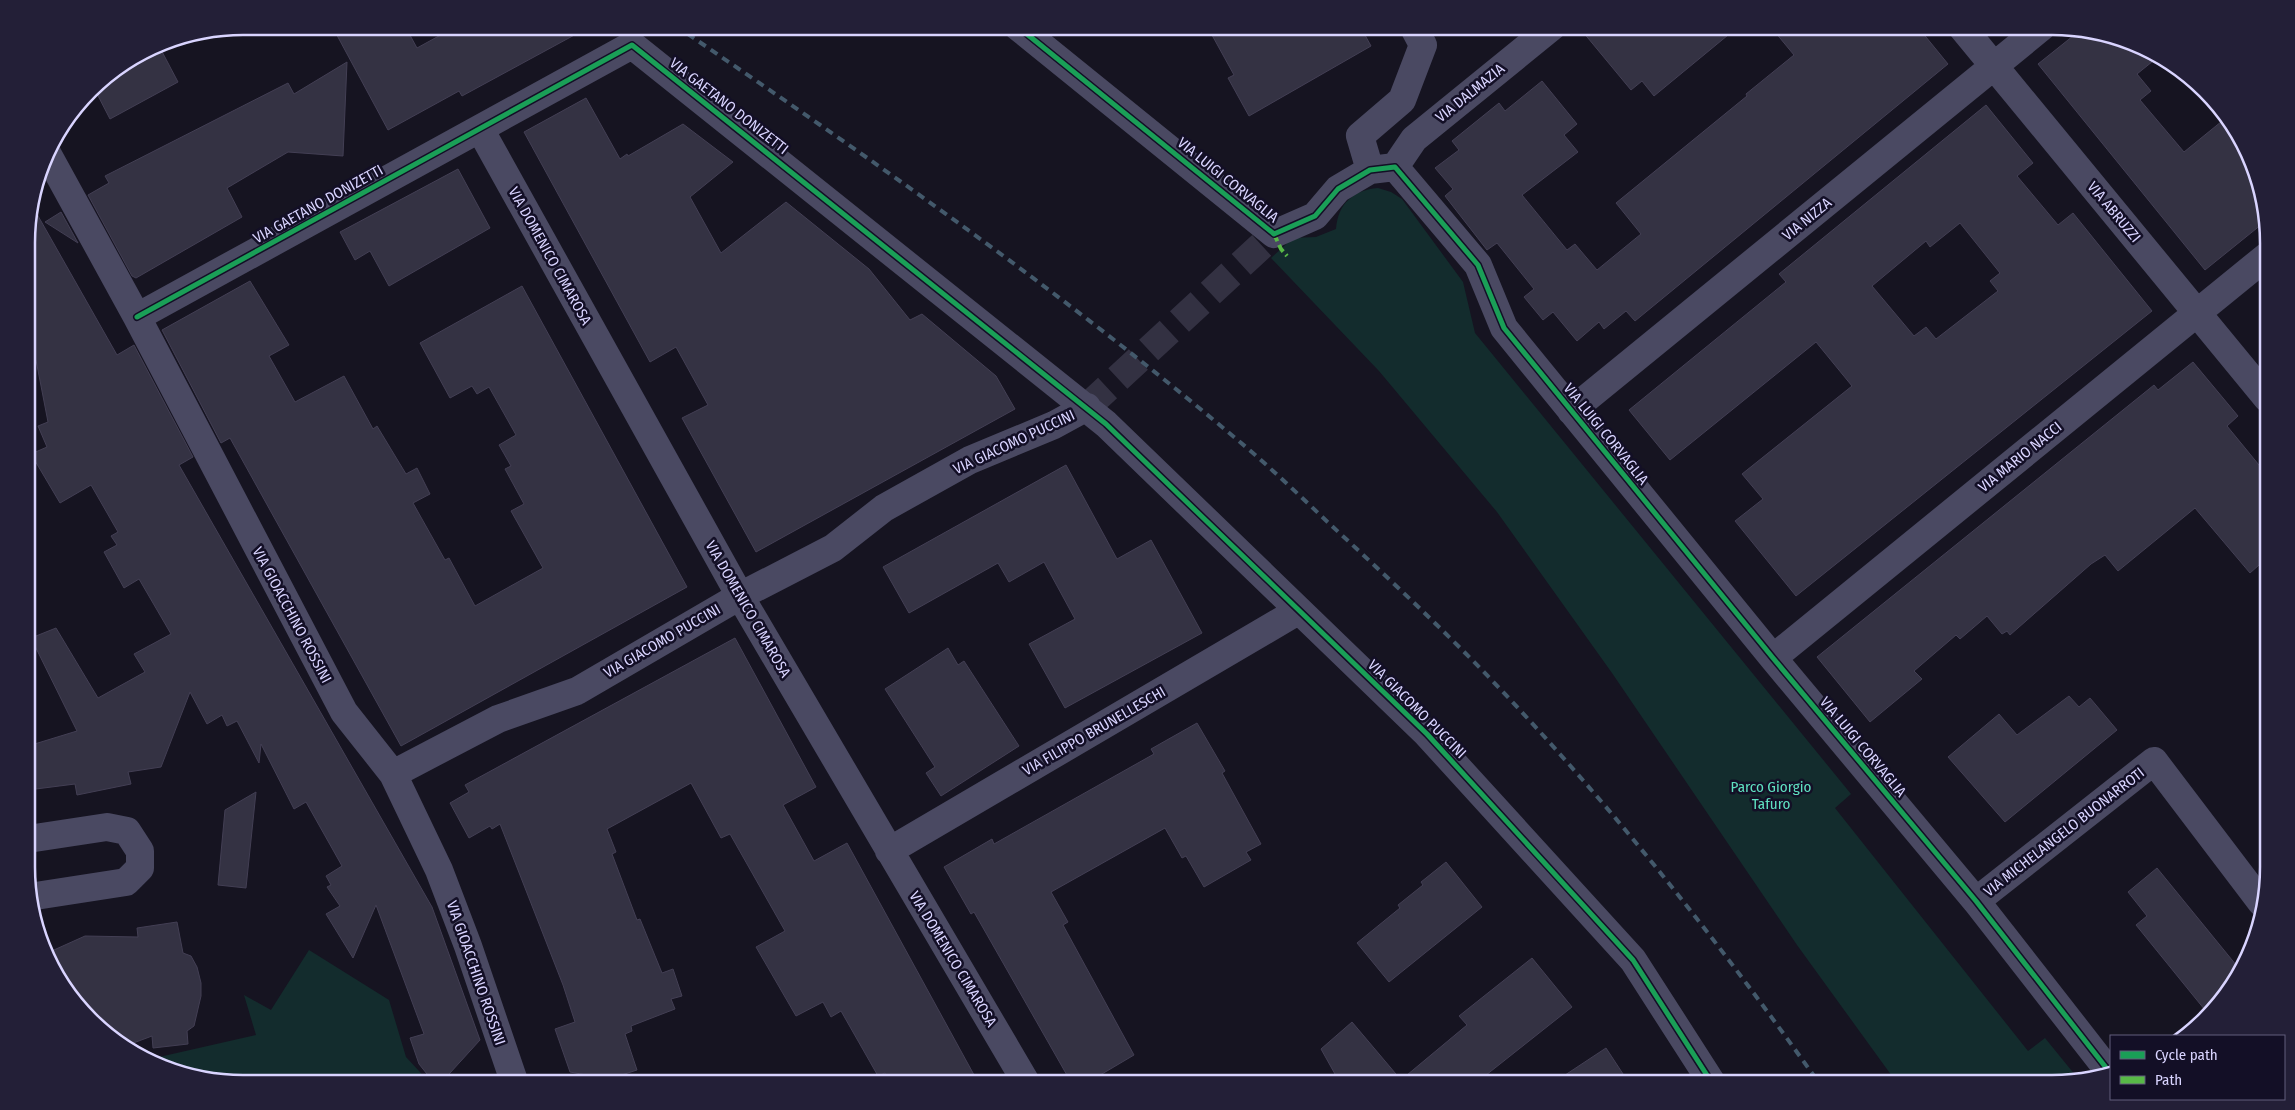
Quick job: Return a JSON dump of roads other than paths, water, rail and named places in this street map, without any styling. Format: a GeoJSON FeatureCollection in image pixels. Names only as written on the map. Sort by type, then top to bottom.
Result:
{"type":"FeatureCollection","features":[{"type":"Feature","properties":{"kind":"street","name":"VIA LUIGI CORVAGLIA"},"geometry":{"type":"LineString","coordinates":[[1028,35],[1274,234],[1315,216],[1338,189],[1383,168],[1478,266],[1504,328],[1773,658],[1976,901],[2106,1068]]}},
{"type":"Feature","properties":{"kind":"street"},"geometry":{"type":"LineString","coordinates":[[1383,168],[1360,136],[1402,100],[1423,45],[1418,35]]}},
{"type":"Feature","properties":{"kind":"street","name":"VIA DALMAZIA"},"geometry":{"type":"LineString","coordinates":[[1383,168],[1414,139],[1541,35]]}},
{"type":"Feature","properties":{"kind":"street","name":"VIA ABRUZZI"},"geometry":{"type":"LineString","coordinates":[[1968,35],[2260,388]]}},
{"type":"Feature","properties":{"kind":"street","name":"VIA NIZZA"},"geometry":{"type":"LineString","coordinates":[[1571,411],[2032,35]]}},
{"type":"Feature","properties":{"kind":"street","name":"VIA GAETANO DONIZETTI"},"geometry":{"type":"LineString","coordinates":[[137,317],[632,45],[1087,407]]}},
{"type":"Feature","properties":{"kind":"street","name":"VIA DOMENICO CIMAROSA"},"geometry":{"type":"LineString","coordinates":[[480,129],[740,596],[1022,1075]]}},
{"type":"Feature","properties":{"kind":"street","name":"VIA GIOACCHINO ROSSINI"},"geometry":{"type":"LineString","coordinates":[[52,161],[137,317],[344,712],[393,774],[439,870],[468,946],[512,1075]]}},
{"type":"Feature","properties":{"kind":"street","name":"VIA MARIO NACCI"},"geometry":{"type":"LineString","coordinates":[[1773,658],[2260,262]]}},
{"type":"Feature","properties":{"kind":"street","name":"VIA GIACOMO PUCCINI"},"geometry":{"type":"LineString","coordinates":[[393,774],[498,718],[577,691],[740,596],[833,548],[884,508],[970,460],[1054,425],[1087,407],[1428,734],[1633,960],[1707,1075]]}},
{"type":"Feature","properties":{"kind":"street","name":"VIA FILIPPO BRUNELLESCHI"},"geometry":{"type":"LineString","coordinates":[[889,851],[1298,611]]}},
{"type":"Feature","properties":{"kind":"street","name":"VIA MICHELANGELO BUONARROTI"},"geometry":{"type":"LineString","coordinates":[[1976,901],[2154,761],[2258,897]]}},
{"type":"Feature","properties":{"kind":"street"},"geometry":{"type":"LineString","coordinates":[[35,838],[107,827],[128,831],[140,851],[140,868],[126,882],[37,896]]}},
{"type":"Feature","properties":{"kind":"tunnel"},"geometry":{"type":"LineString","coordinates":[[1087,407],[1274,234]]}},
{"type":"Feature","properties":{"kind":"railway"},"geometry":{"type":"LineString","coordinates":[[689,35],[890,174],[1030,276],[1167,382],[1284,481],[1463,651],[1572,767],[1699,922],[1813,1075]]}},
{"type":"Feature","properties":{"kind":"park label","name":"Parco Giorgio Tafuro"},"geometry":{"type":"Point","coordinates":[1771,796]}}]}
